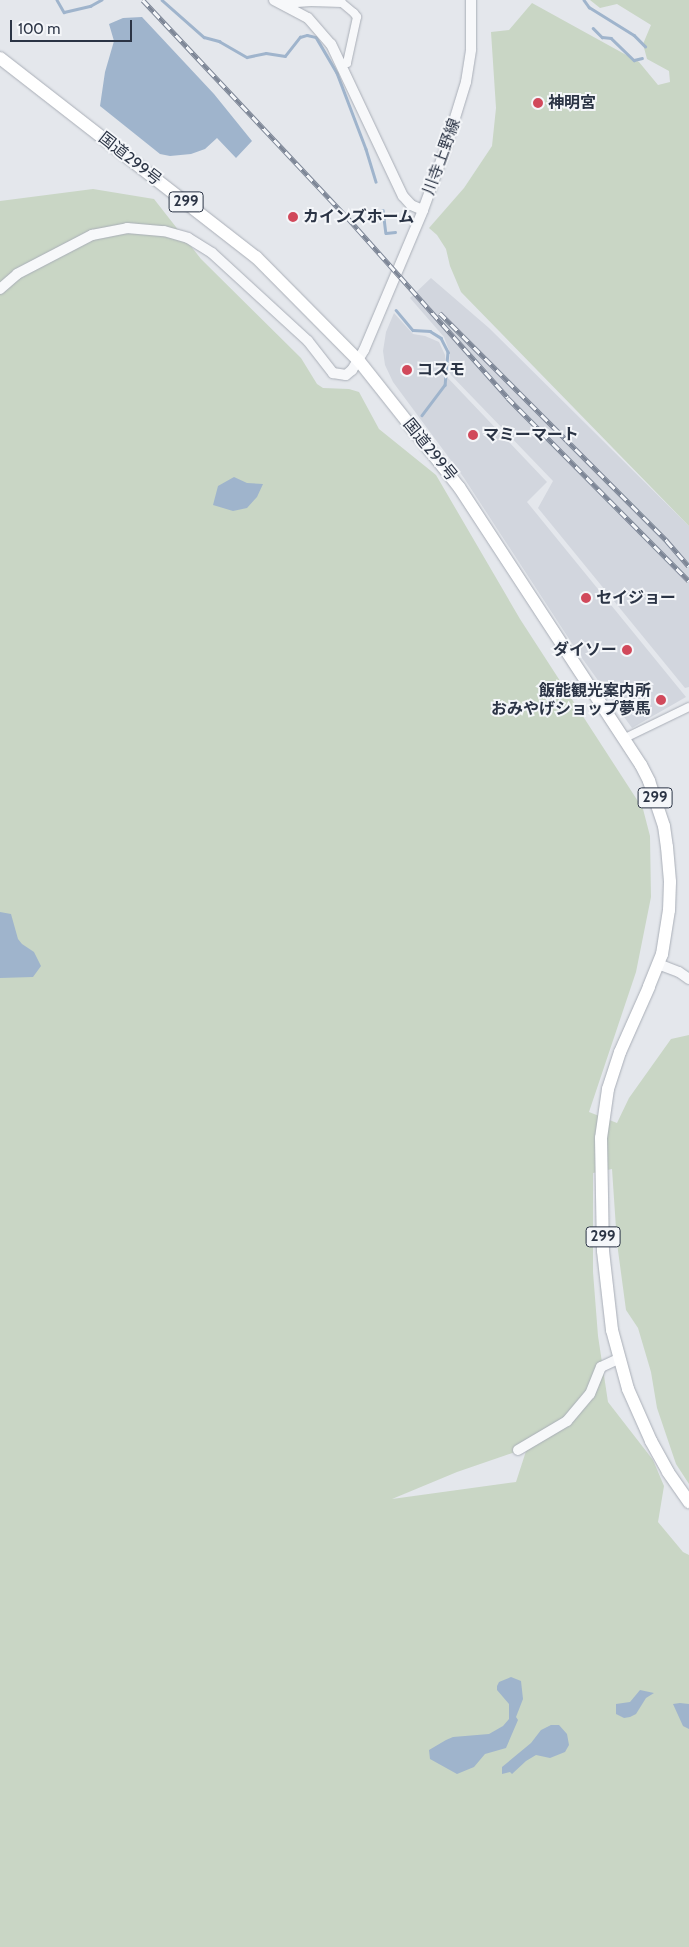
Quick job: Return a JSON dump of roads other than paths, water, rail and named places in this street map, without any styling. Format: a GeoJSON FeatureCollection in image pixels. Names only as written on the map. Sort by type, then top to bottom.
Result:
{"type":"FeatureCollection","features":[{"type":"Feature","properties":{"kind":"highway","name":"国道299号"},"geometry":{"type":"LineString","coordinates":[[0,58],[256,256],[358,361],[459,487],[649,781],[664,826],[667,848],[669,910],[658,964]]}},
{"type":"Feature","properties":{"kind":"highway","name":"299"},"geometry":{"type":"LineString","coordinates":[[658,964],[613,1070],[603,1114],[601,1154],[603,1252],[606,1296],[618,1359],[638,1414],[651,1441],[668,1472],[689,1502]]}},
{"type":"Feature","properties":{"kind":"street","name":"川寺上野線"},"geometry":{"type":"LineString","coordinates":[[358,361],[423,210],[449,139],[466,82],[471,49],[471,0]]}},
{"type":"Feature","properties":{"kind":"street"},"geometry":{"type":"LineString","coordinates":[[278,2],[313,23],[331,44],[403,196],[411,206],[423,210]]}},
{"type":"Feature","properties":{"kind":"street"},"geometry":{"type":"LineString","coordinates":[[278,2],[343,2],[357,17],[347,63],[342,64]]}},
{"type":"Feature","properties":{"kind":"street"},"geometry":{"type":"LineString","coordinates":[[0,289],[17,274],[92,235],[127,228],[164,231],[196,242],[222,261],[308,341],[333,372],[346,375],[358,361]]}},
{"type":"Feature","properties":{"kind":"street"},"geometry":{"type":"LineString","coordinates":[[623,739],[689,707]]}},
{"type":"Feature","properties":{"kind":"street"},"geometry":{"type":"LineString","coordinates":[[658,964],[689,979]]}},
{"type":"Feature","properties":{"kind":"street"},"geometry":{"type":"LineString","coordinates":[[518,1450],[567,1421],[590,1394],[601,1367],[618,1359]]}},
{"type":"Feature","properties":{"kind":"water"},"geometry":{"type":"Polygon","coordinates":[[[142,17],[214,94],[252,141],[236,158],[217,138],[205,149],[191,154],[170,156],[160,154],[100,106],[105,72],[114,41],[109,24],[123,18],[142,17]]]}},
{"type":"Feature","properties":{"kind":"water"},"geometry":{"type":"Polygon","coordinates":[[[234,477],[247,483],[263,484],[257,497],[247,508],[233,511],[213,505],[218,486],[234,477]]]}},
{"type":"Feature","properties":{"kind":"water"},"geometry":{"type":"Polygon","coordinates":[[[0,912],[11,914],[18,939],[34,952],[41,966],[33,977],[0,978],[0,912]]]}},
{"type":"Feature","properties":{"kind":"water"},"geometry":{"type":"Polygon","coordinates":[[[511,1677],[521,1681],[523,1699],[516,1717],[518,1720],[506,1748],[485,1754],[474,1767],[457,1774],[430,1759],[429,1750],[446,1740],[453,1737],[489,1734],[503,1726],[509,1719],[509,1704],[497,1690],[497,1686],[499,1682],[511,1677]]]}},
{"type":"Feature","properties":{"kind":"water"},"geometry":{"type":"Polygon","coordinates":[[[640,1690],[654,1693],[646,1698],[636,1714],[624,1718],[616,1714],[616,1704],[630,1702],[640,1690]]]}},
{"type":"Feature","properties":{"kind":"water"},"geometry":{"type":"Polygon","coordinates":[[[673,1704],[689,1704],[689,1729],[683,1726],[673,1704]]]}},
{"type":"Feature","properties":{"kind":"water"},"geometry":{"type":"Polygon","coordinates":[[[551,1725],[559,1725],[567,1734],[569,1745],[565,1752],[550,1758],[536,1755],[526,1761],[512,1774],[510,1772],[502,1774],[502,1767],[531,1743],[541,1730],[551,1725]]]}},
{"type":"Feature","properties":{"kind":"waterway"},"geometry":{"type":"LineString","coordinates":[[57,0],[64,12],[90,6],[101,0]]}},
{"type":"Feature","properties":{"kind":"waterway"},"geometry":{"type":"LineString","coordinates":[[162,0],[204,37],[219,41],[247,57],[266,53],[285,56],[300,37],[307,35],[316,37],[337,73],[376,181]]}},
{"type":"Feature","properties":{"kind":"waterway"},"geometry":{"type":"LineString","coordinates":[[584,0],[589,7],[634,35],[645,46]]}},
{"type":"Feature","properties":{"kind":"waterway"},"geometry":{"type":"LineString","coordinates":[[593,28],[602,37],[611,38],[634,60],[642,58]]}},
{"type":"Feature","properties":{"kind":"waterway"},"geometry":{"type":"LineString","coordinates":[[383,210],[386,233],[395,232]]}},
{"type":"Feature","properties":{"kind":"waterway"},"geometry":{"type":"LineString","coordinates":[[396,310],[413,330],[430,331],[441,338],[448,352],[445,385],[422,415]]}},
{"type":"Feature","properties":{"kind":"railway"},"geometry":{"type":"LineString","coordinates":[[143,0],[347,217],[508,398],[689,581]]}},
{"type":"Feature","properties":{"kind":"railway"},"geometry":{"type":"LineString","coordinates":[[440,313],[667,541],[689,566]]}},
{"type":"Feature","properties":{"kind":"place","name":"神明宮"},"geometry":{"type":"Point","coordinates":[538,103]}},
{"type":"Feature","properties":{"kind":"place","name":"カインズホーム"},"geometry":{"type":"Point","coordinates":[293,217]}},
{"type":"Feature","properties":{"kind":"place","name":"コスモ"},"geometry":{"type":"Point","coordinates":[407,370]}},
{"type":"Feature","properties":{"kind":"place","name":"マミーマート"},"geometry":{"type":"Point","coordinates":[473,435]}},
{"type":"Feature","properties":{"kind":"place","name":"セイジョー"},"geometry":{"type":"Point","coordinates":[586,598]}},
{"type":"Feature","properties":{"kind":"place","name":"ダイソー"},"geometry":{"type":"Point","coordinates":[627,650]}},
{"type":"Feature","properties":{"kind":"place","name":"飯能観光案内所 おみやげショップ夢馬"},"geometry":{"type":"Point","coordinates":[661,700]}}]}
